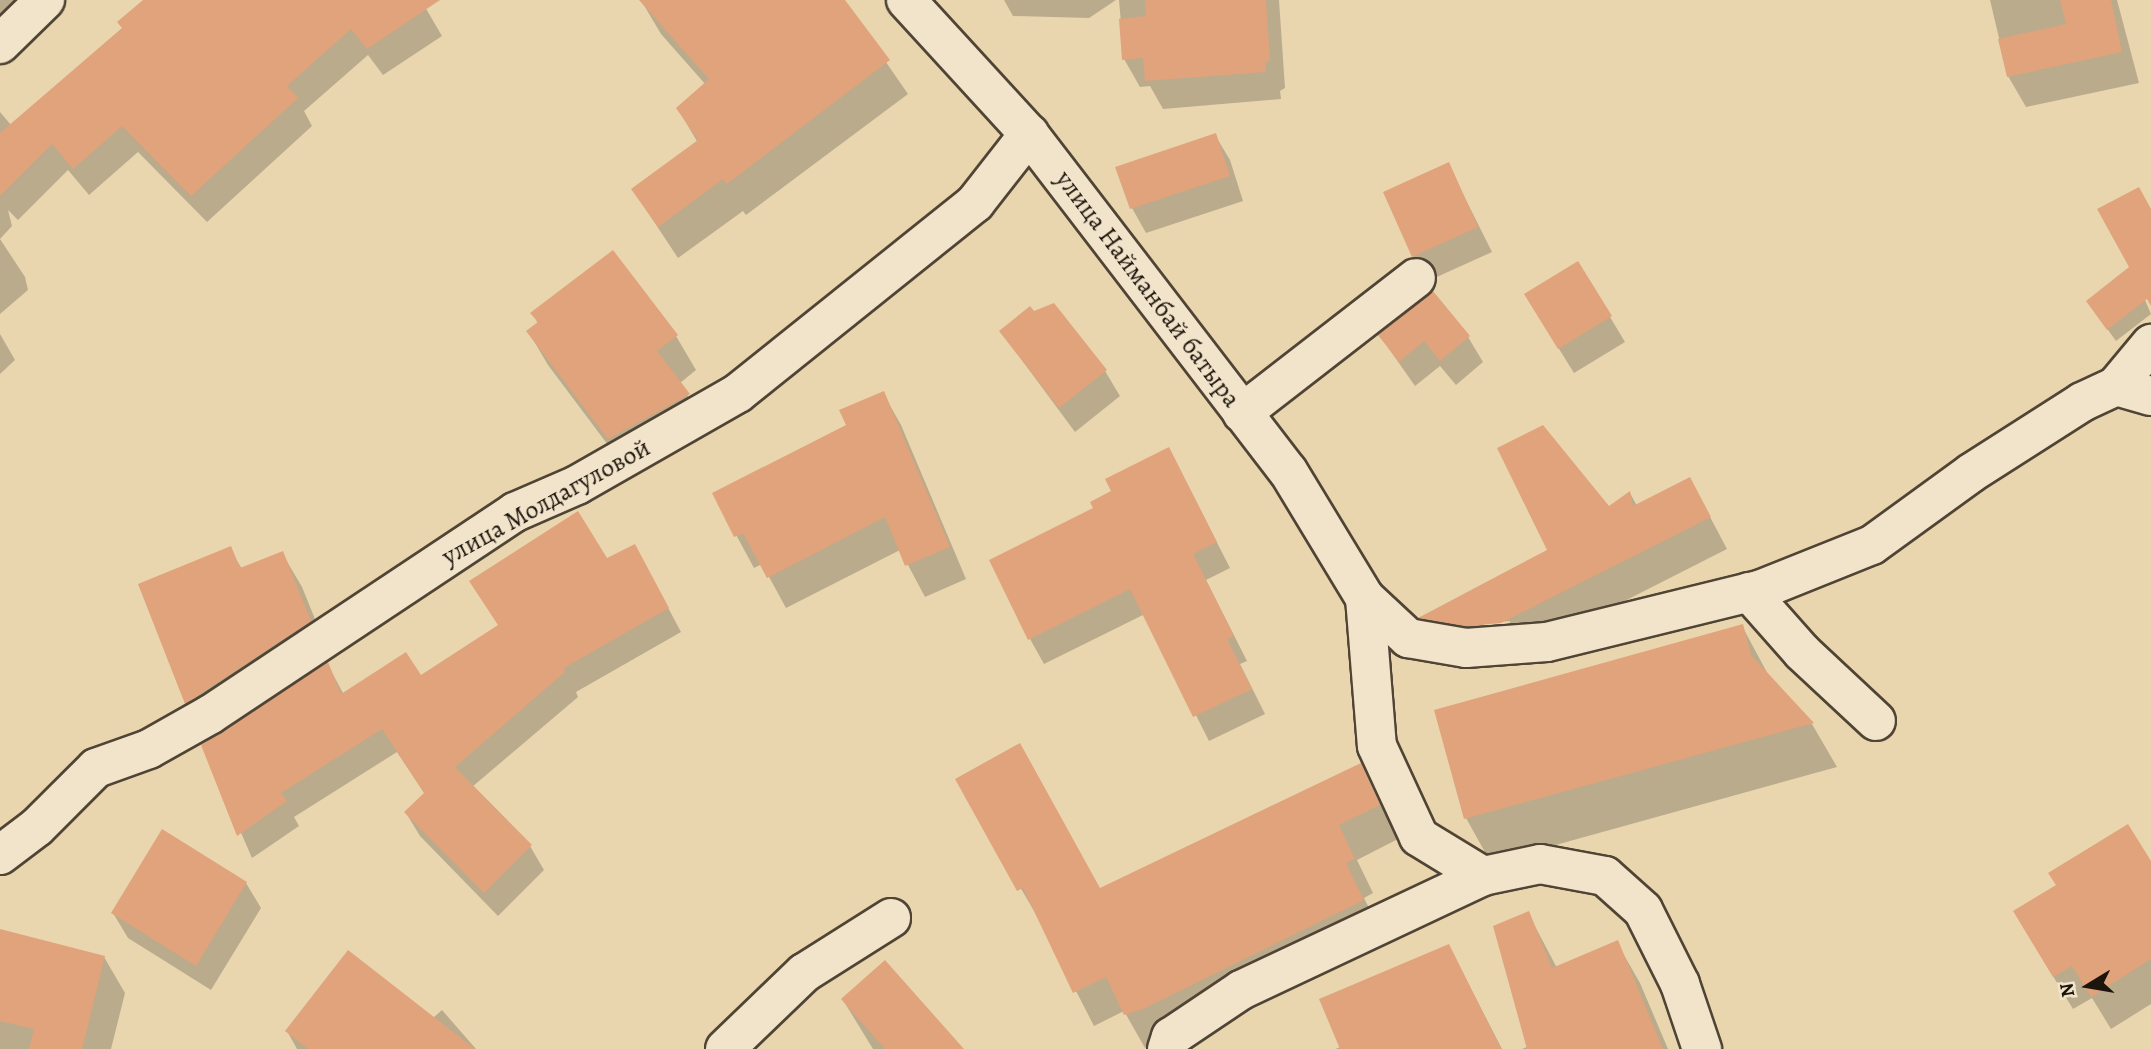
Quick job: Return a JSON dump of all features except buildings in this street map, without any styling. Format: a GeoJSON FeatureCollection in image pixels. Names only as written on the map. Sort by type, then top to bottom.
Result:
{"type":"FeatureCollection","features":[{"type":"Feature","properties":{"kind":"street"},"geometry":{"type":"LineString","coordinates":[[0,44],[45,0]]}},
{"type":"Feature","properties":{"kind":"street","name":"улица Найманбай батыра"},"geometry":{"type":"LineString","coordinates":[[906,0],[1029,134],[1288,471],[1365,598]]}},
{"type":"Feature","properties":{"kind":"street","name":"улица Молдагуловой"},"geometry":{"type":"LineString","coordinates":[[0,855],[37,827],[96,768],[149,749],[211,714],[515,512],[578,485],[738,393],[975,203],[1029,134]]}},
{"type":"Feature","properties":{"kind":"street"},"geometry":{"type":"LineString","coordinates":[[1242,413],[1416,278]]}},
{"type":"Feature","properties":{"kind":"street"},"geometry":{"type":"LineString","coordinates":[[1365,598],[1408,638],[1466,648],[1547,642],[1749,592],[1872,545],[1971,473],[2082,402],[2133,391],[2151,344]]}},
{"type":"Feature","properties":{"kind":"street"},"geometry":{"type":"LineString","coordinates":[[1749,592],[1802,652],[1876,721]]}},
{"type":"Feature","properties":{"kind":"street"},"geometry":{"type":"LineString","coordinates":[[1365,598],[1377,746],[1419,837],[1483,876]]}},
{"type":"Feature","properties":{"kind":"street"},"geometry":{"type":"LineString","coordinates":[[1167,1049],[1171,1037],[1241,990],[1483,876],[1540,864],[1605,876],[1643,910],[1680,984],[1702,1049]]}},
{"type":"Feature","properties":{"kind":"street"},"geometry":{"type":"LineString","coordinates":[[726,1049],[804,973],[891,918]]}}]}
